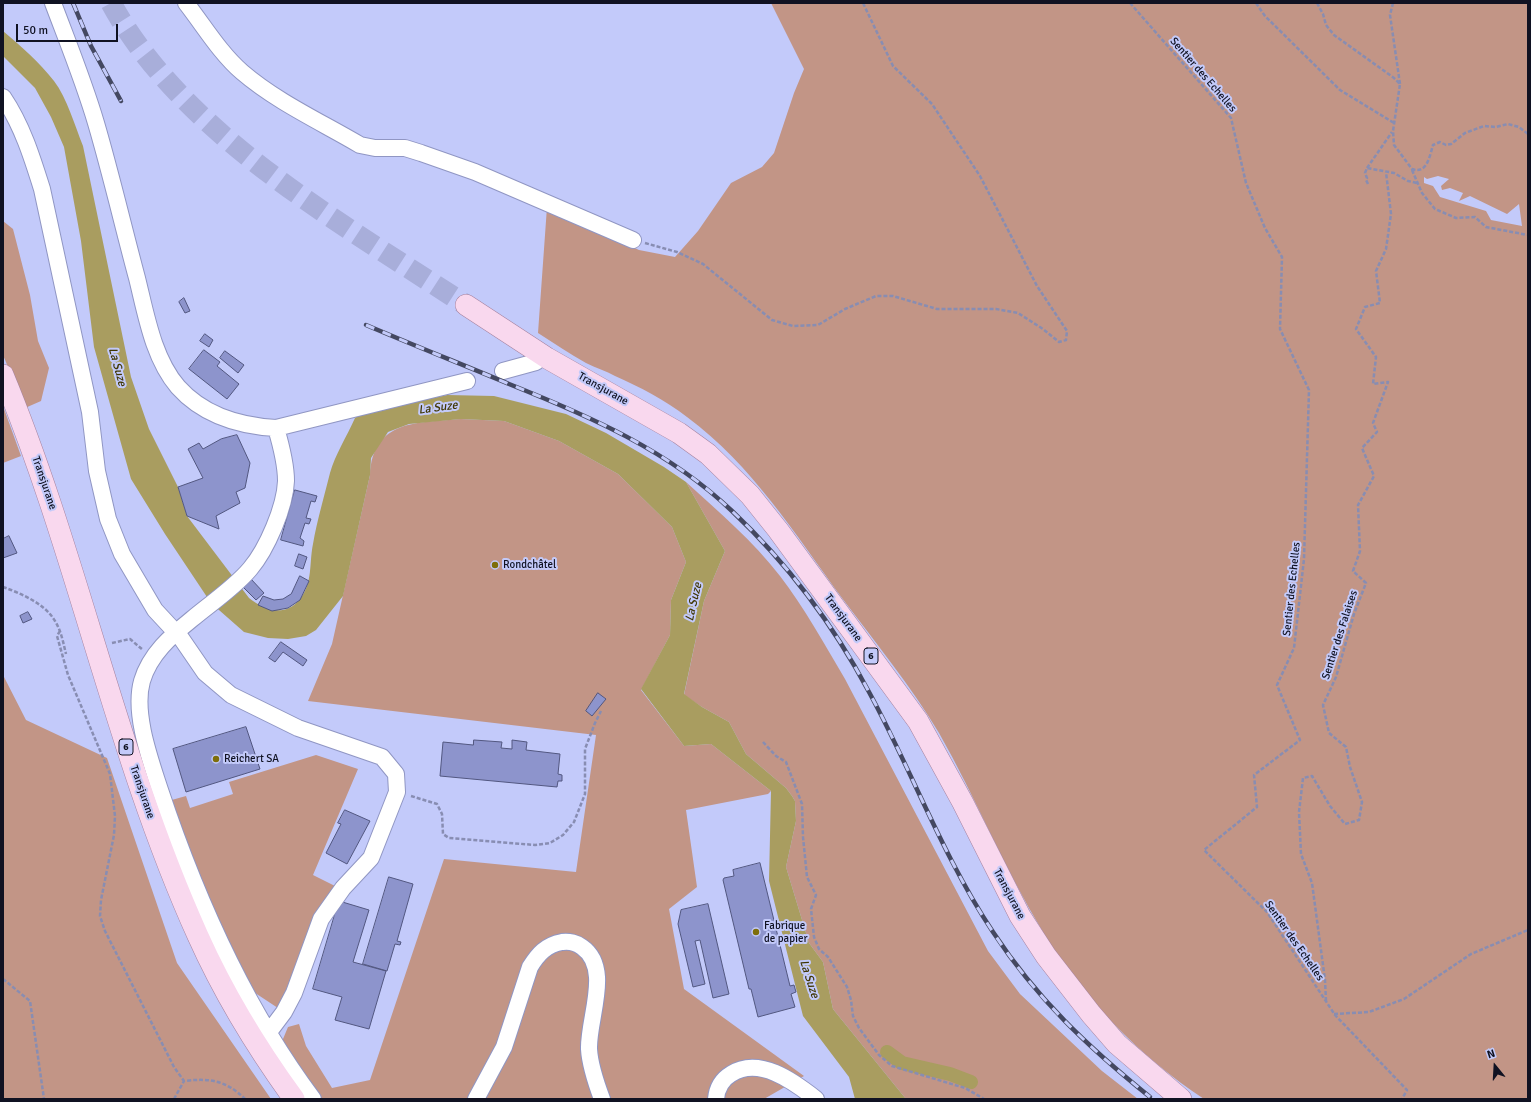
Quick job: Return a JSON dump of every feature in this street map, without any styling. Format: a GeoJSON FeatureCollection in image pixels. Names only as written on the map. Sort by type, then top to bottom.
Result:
{"type":"FeatureCollection","features":[{"type":"Feature","properties":{"kind":"main road","name":"Transjurane"},"geometry":{"type":"LineString","coordinates":[[466,305],[547,358],[656,419],[679,434],[708,454],[750,495],[778,530],[918,721],[963,803],[1020,916],[1046,956],[1091,1014],[1118,1044],[1181,1099]]}},
{"type":"Feature","properties":{"kind":"main road","name":"Transjurane"},"geometry":{"type":"LineString","coordinates":[[3,375],[38,466],[127,749],[179,894],[219,980],[255,1042],[294,1099]]}},
{"type":"Feature","properties":{"kind":"street"},"geometry":{"type":"LineString","coordinates":[[53,3],[84,83],[96,123],[153,340],[168,371],[179,388],[205,409],[237,422],[256,427],[276,428],[467,381]]}},
{"type":"Feature","properties":{"kind":"street"},"geometry":{"type":"LineString","coordinates":[[186,3],[225,55],[242,72],[269,92],[360,145],[375,148],[405,148],[428,155],[475,172],[633,240]]}},
{"type":"Feature","properties":{"kind":"street"},"geometry":{"type":"LineString","coordinates":[[3,97],[31,154],[42,189],[90,412],[97,471],[108,518],[122,554],[155,610],[175,632],[205,673],[232,695],[298,728],[382,757],[396,774],[397,792],[371,858],[343,888],[321,919],[294,993],[284,1012],[269,1032]]}},
{"type":"Feature","properties":{"kind":"street"},"geometry":{"type":"LineString","coordinates":[[503,370],[536,362]]}},
{"type":"Feature","properties":{"kind":"street"},"geometry":{"type":"LineString","coordinates":[[276,428],[285,465],[286,482],[282,502],[263,550],[251,569],[238,582],[175,632],[152,658],[142,681],[140,699],[142,725],[154,772],[173,828],[220,941],[269,1032],[313,1099]]}},
{"type":"Feature","properties":{"kind":"street"},"geometry":{"type":"LineString","coordinates":[[476,1099],[504,1047],[530,967],[537,955],[548,946],[564,941],[577,944],[590,952],[596,967],[598,983],[590,1022],[589,1050],[595,1080],[602,1099]]}},
{"type":"Feature","properties":{"kind":"street"},"geometry":{"type":"LineString","coordinates":[[716,1099],[716,1090],[724,1078],[738,1069],[754,1066],[772,1071],[816,1099]]}},
{"type":"Feature","properties":{"kind":"path"},"geometry":{"type":"LineString","coordinates":[[633,240],[678,252],[703,264],[772,320],[793,326],[818,325],[845,310],[876,296],[893,296],[937,309],[996,309],[1018,313],[1043,329],[1059,342],[1066,340],[1067,331],[1037,286],[980,176],[932,104],[894,66],[863,3]]}},
{"type":"Feature","properties":{"kind":"path","name":"Sentier des Echelles"},"geometry":{"type":"LineString","coordinates":[[1130,3],[1231,118],[1246,183],[1265,228],[1282,257],[1280,329],[1308,390],[1304,559],[1294,648],[1277,685],[1300,740],[1254,775],[1257,807],[1204,850],[1267,912],[1334,1014],[1407,1090],[1402,1099]]}},
{"type":"Feature","properties":{"kind":"path"},"geometry":{"type":"LineString","coordinates":[[1256,3],[1265,16],[1340,90],[1394,123]]}},
{"type":"Feature","properties":{"kind":"path"},"geometry":{"type":"LineString","coordinates":[[1317,3],[1323,14],[1326,25],[1334,35],[1394,78],[1400,84]]}},
{"type":"Feature","properties":{"kind":"path"},"geometry":{"type":"LineString","coordinates":[[1393,3],[1390,15],[1400,84],[1393,131],[1396,150],[1412,169],[1425,198],[1435,209],[1456,218],[1475,217],[1486,227],[1528,235]]}},
{"type":"Feature","properties":{"kind":"path"},"geometry":{"type":"LineString","coordinates":[[1412,169],[1418,170],[1426,166],[1434,145],[1440,142],[1443,144],[1451,144],[1465,133],[1479,127],[1508,124],[1519,127],[1528,134]]}},
{"type":"Feature","properties":{"kind":"path"},"geometry":{"type":"LineString","coordinates":[[1368,184],[1365,173],[1367,168],[1393,131]]}},
{"type":"Feature","properties":{"kind":"path"},"geometry":{"type":"LineString","coordinates":[[1367,168],[1386,172],[1417,183]]}},
{"type":"Feature","properties":{"kind":"path","name":"Sentier des Falaises"},"geometry":{"type":"LineString","coordinates":[[1326,1001],[1325,980],[1312,883],[1301,854],[1299,812],[1303,778],[1312,776],[1330,806],[1345,824],[1359,820],[1362,802],[1350,767],[1346,747],[1329,733],[1323,705],[1336,676],[1354,614],[1366,583],[1352,571],[1360,551],[1358,505],[1374,476],[1362,448],[1377,432],[1373,423],[1388,382],[1373,384],[1376,358],[1356,330],[1365,306],[1380,303],[1376,271],[1386,248],[1390,214],[1386,172]]}},
{"type":"Feature","properties":{"kind":"path"},"geometry":{"type":"LineString","coordinates":[[3,587],[12,590],[36,603],[53,617],[60,631],[66,654]]}},
{"type":"Feature","properties":{"kind":"path"},"geometry":{"type":"LineString","coordinates":[[60,631],[57,636],[68,675],[110,774],[115,816],[114,835],[100,900],[100,916],[105,931],[171,1060],[184,1081]]}},
{"type":"Feature","properties":{"kind":"path"},"geometry":{"type":"LineString","coordinates":[[110,644],[130,639],[152,658]]}},
{"type":"Feature","properties":{"kind":"path"},"geometry":{"type":"LineString","coordinates":[[397,792],[437,804],[442,814],[443,834],[449,838],[535,845],[550,843],[563,835],[574,822],[585,794],[585,749],[601,711]]}},
{"type":"Feature","properties":{"kind":"path"},"geometry":{"type":"LineString","coordinates":[[763,742],[786,762],[802,804],[803,837],[807,877],[816,895],[811,909],[814,937],[819,949],[828,956],[847,987],[851,1000],[853,1016],[859,1028],[885,1061],[904,1071],[965,1088],[984,1099]]}},
{"type":"Feature","properties":{"kind":"path"},"geometry":{"type":"LineString","coordinates":[[1334,1014],[1369,1012],[1404,999],[1471,954],[1528,930]]}},
{"type":"Feature","properties":{"kind":"path"},"geometry":{"type":"LineString","coordinates":[[3,979],[30,1000],[44,1099]]}},
{"type":"Feature","properties":{"kind":"path"},"geometry":{"type":"LineString","coordinates":[[184,1081],[204,1079],[225,1083],[245,1099]]}},
{"type":"Feature","properties":{"kind":"path"},"geometry":{"type":"LineString","coordinates":[[174,1099],[184,1081]]}},
{"type":"Feature","properties":{"kind":"shaded area"},"geometry":{"type":"Polygon","coordinates":[[[771,3],[1528,3],[1528,1099],[1204,1099],[1180,1082],[1135,1045],[1094,1003],[1076,980],[1043,932],[1029,908],[939,733],[905,681],[789,525],[752,478],[710,436],[679,411],[643,389],[586,363],[538,333],[547,207],[639,250],[675,257],[698,231],[731,183],[762,167],[774,153],[794,93],[804,69],[771,3]],[[1438,176],[1427,179],[1424,177],[1424,183],[1433,186],[1440,197],[1486,211],[1491,220],[1522,226],[1519,204],[1507,214],[1470,196],[1459,201],[1463,193],[1450,188],[1442,190],[1441,186],[1449,179],[1438,176]]]}},
{"type":"Feature","properties":{"kind":"shaded area"},"geometry":{"type":"Polygon","coordinates":[[[3,221],[13,229],[30,295],[38,341],[49,368],[41,401],[25,408],[3,355],[3,221]]]}},
{"type":"Feature","properties":{"kind":"shaded area"},"geometry":{"type":"Polygon","coordinates":[[[3,406],[21,456],[3,463],[3,406]]]}},
{"type":"Feature","properties":{"kind":"shaded area"},"geometry":{"type":"Polygon","coordinates":[[[461,419],[504,421],[559,441],[618,474],[672,527],[686,562],[671,600],[670,635],[641,690],[684,746],[711,744],[771,791],[768,794],[686,810],[697,887],[669,909],[684,989],[804,1076],[764,1099],[309,1099],[278,1051],[288,1027],[299,1024],[306,1046],[332,1088],[370,1080],[444,859],[576,872],[596,735],[308,701],[332,644],[373,457],[379,443],[389,434],[400,428],[414,424],[461,419]]]}},
{"type":"Feature","properties":{"kind":"shaded area"},"geometry":{"type":"Polygon","coordinates":[[[686,482],[735,527],[770,563],[806,613],[845,679],[988,951],[1020,994],[1102,1071],[1138,1099],[906,1099],[833,1009],[823,962],[809,943],[786,867],[796,821],[795,801],[786,788],[746,754],[729,722],[684,695],[704,601],[725,551],[686,482]]]}},
{"type":"Feature","properties":{"kind":"shaded area"},"geometry":{"type":"Polygon","coordinates":[[[3,675],[26,720],[107,758],[177,963],[271,1099],[3,1099],[3,675]]]}},
{"type":"Feature","properties":{"kind":"shaded area"},"geometry":{"type":"Polygon","coordinates":[[[316,755],[358,769],[313,875],[335,886],[284,1012],[240,983],[161,803],[186,796],[190,808],[233,794],[229,782],[316,755]]]}},
{"type":"Feature","properties":{"kind":"water","name":"La Suze"},"geometry":{"type":"Polygon","coordinates":[[[3,31],[30,54],[59,88],[67,104],[83,146],[131,377],[149,429],[178,487],[187,516],[249,598],[261,606],[274,610],[288,609],[300,599],[304,593],[309,580],[316,527],[332,466],[355,418],[362,413],[447,395],[494,396],[566,414],[606,433],[664,467],[686,482],[725,551],[704,601],[684,694],[702,707],[729,722],[746,754],[786,788],[795,801],[796,821],[786,867],[809,943],[823,962],[833,1009],[906,1099],[855,1099],[849,1077],[803,1016],[769,881],[771,791],[711,744],[684,746],[641,689],[670,635],[671,600],[686,562],[672,527],[618,474],[559,441],[504,421],[461,419],[409,424],[388,432],[371,458],[370,475],[343,596],[316,630],[306,636],[288,639],[268,638],[244,632],[211,603],[165,534],[131,479],[94,347],[81,241],[64,147],[51,117],[35,88],[3,56],[3,31]]]}},
{"type":"Feature","properties":{"kind":"building"},"geometry":{"type":"Polygon","coordinates":[[[184,298],[190,311],[185,313],[179,302],[184,298]]]}},
{"type":"Feature","properties":{"kind":"building"},"geometry":{"type":"Polygon","coordinates":[[[205,334],[213,340],[209,347],[200,341],[205,334]]]}},
{"type":"Feature","properties":{"kind":"building"},"geometry":{"type":"Polygon","coordinates":[[[204,350],[220,362],[217,366],[239,384],[227,399],[189,369],[204,350]]]}},
{"type":"Feature","properties":{"kind":"building"},"geometry":{"type":"Polygon","coordinates":[[[225,351],[244,365],[238,373],[220,358],[225,351]]]}},
{"type":"Feature","properties":{"kind":"building"},"geometry":{"type":"Polygon","coordinates":[[[237,435],[250,463],[245,488],[236,492],[240,503],[216,516],[219,529],[187,516],[178,487],[203,478],[188,449],[199,443],[203,449],[221,439],[237,435]]]}},
{"type":"Feature","properties":{"kind":"building"},"geometry":{"type":"Polygon","coordinates":[[[295,490],[317,496],[315,502],[311,501],[306,518],[311,519],[309,524],[305,523],[300,538],[304,541],[303,546],[281,540],[295,490]]]}},
{"type":"Feature","properties":{"kind":"building"},"geometry":{"type":"Polygon","coordinates":[[[9,536],[17,553],[3,558],[3,539],[9,536]]]}},
{"type":"Feature","properties":{"kind":"building"},"geometry":{"type":"Polygon","coordinates":[[[299,554],[307,557],[303,569],[295,566],[299,554]]]}},
{"type":"Feature","properties":{"kind":"building"},"geometry":{"type":"Polygon","coordinates":[[[300,576],[309,581],[300,600],[288,608],[272,611],[258,605],[263,596],[274,600],[283,599],[291,594],[300,576]]]}},
{"type":"Feature","properties":{"kind":"building"},"geometry":{"type":"Polygon","coordinates":[[[251,579],[264,593],[256,600],[243,587],[251,579]]]}},
{"type":"Feature","properties":{"kind":"building"},"geometry":{"type":"Polygon","coordinates":[[[28,612],[32,619],[23,623],[20,616],[28,612]]]}},
{"type":"Feature","properties":{"kind":"building"},"geometry":{"type":"Polygon","coordinates":[[[281,642],[307,660],[303,666],[283,652],[275,662],[269,658],[281,642]]]}},
{"type":"Feature","properties":{"kind":"building"},"geometry":{"type":"Polygon","coordinates":[[[598,693],[606,699],[592,716],[586,711],[598,693]]]}},
{"type":"Feature","properties":{"kind":"building","name":"Reichert SA"},"geometry":{"type":"Polygon","coordinates":[[[246,727],[260,769],[186,792],[173,749],[246,727]]]}},
{"type":"Feature","properties":{"kind":"building"},"geometry":{"type":"Polygon","coordinates":[[[474,740],[502,742],[501,748],[512,749],[512,740],[527,742],[526,750],[560,754],[558,774],[562,775],[562,781],[558,781],[557,787],[440,776],[443,742],[473,745],[474,740]]]}},
{"type":"Feature","properties":{"kind":"building"},"geometry":{"type":"Polygon","coordinates":[[[345,810],[370,821],[347,864],[326,853],[341,824],[338,823],[345,810]]]}},
{"type":"Feature","properties":{"kind":"building","name":"Fabrique de papier"},"geometry":{"type":"Polygon","coordinates":[[[760,863],[790,986],[794,985],[796,992],[791,994],[795,1007],[758,1017],[751,989],[749,989],[723,880],[724,878],[734,876],[733,870],[760,863]]]}},
{"type":"Feature","properties":{"kind":"building"},"geometry":{"type":"Polygon","coordinates":[[[389,877],[413,884],[397,941],[401,942],[400,945],[395,944],[387,971],[363,964],[389,877]]]}},
{"type":"Feature","properties":{"kind":"building"},"geometry":{"type":"Polygon","coordinates":[[[339,901],[369,910],[353,962],[386,971],[369,1029],[335,1020],[342,997],[313,989],[339,901]]]}},
{"type":"Feature","properties":{"kind":"building"},"geometry":{"type":"Polygon","coordinates":[[[708,904],[729,994],[713,998],[700,940],[695,941],[705,984],[693,987],[678,924],[681,910],[708,904]]]}},
{"type":"Feature","properties":{"kind":"waterway"},"geometry":{"type":"LineString","coordinates":[[887,1052],[902,1063],[950,1074],[971,1082]]}},
{"type":"Feature","properties":{"kind":"tunnel"},"geometry":{"type":"LineString","coordinates":[[111,3],[142,50],[179,94],[222,135],[269,173],[319,209],[466,305]]}},
{"type":"Feature","properties":{"kind":"railway"},"geometry":{"type":"LineString","coordinates":[[73,3],[91,46],[121,101]]}},
{"type":"Feature","properties":{"kind":"railway"},"geometry":{"type":"LineString","coordinates":[[366,325],[539,396],[598,422],[654,452],[707,489],[732,511],[772,552],[808,596],[840,642],[885,722],[943,844],[959,874],[993,932],[1010,956],[1027,979],[1065,1021],[1106,1060],[1150,1097]]}},
{"type":"Feature","properties":{"kind":"place","name":"Rondchâtel"},"geometry":{"type":"Point","coordinates":[495,565]}},
{"type":"Feature","properties":{"kind":"place","name":"Reichert SA"},"geometry":{"type":"Point","coordinates":[216,759]}},
{"type":"Feature","properties":{"kind":"place","name":"Fabrique de papier"},"geometry":{"type":"Point","coordinates":[756,932]}}]}
